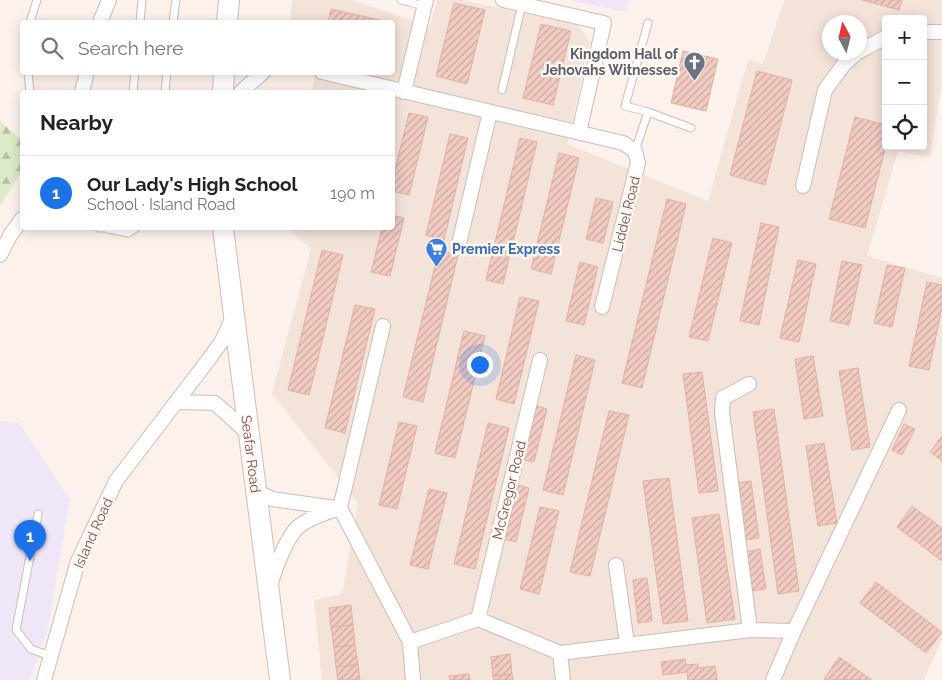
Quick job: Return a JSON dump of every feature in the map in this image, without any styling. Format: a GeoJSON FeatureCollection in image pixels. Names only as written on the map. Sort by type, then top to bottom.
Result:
{"type":"FeatureCollection","features":[{"type":"Feature","properties":{"kind":"street"},"geometry":{"type":"LineString","coordinates":[[101,20],[109,0]]}},
{"type":"Feature","properties":{"kind":"street"},"geometry":{"type":"LineString","coordinates":[[227,20],[228,0]]}},
{"type":"Feature","properties":{"kind":"street"},"geometry":{"type":"LineString","coordinates":[[503,0],[604,23],[579,132]]}},
{"type":"Feature","properties":{"kind":"street"},"geometry":{"type":"LineString","coordinates":[[404,92],[425,3]]}},
{"type":"Feature","properties":{"kind":"street"},"geometry":{"type":"LineString","coordinates":[[927,32],[942,32]]}},
{"type":"Feature","properties":{"kind":"street"},"geometry":{"type":"LineString","coordinates":[[867,47],[882,39]]}},
{"type":"Feature","properties":{"kind":"street"},"geometry":{"type":"LineString","coordinates":[[803,186],[825,90],[849,60]]}},
{"type":"Feature","properties":{"kind":"street"},"geometry":{"type":"LineString","coordinates":[[82,90],[86,75]]}},
{"type":"Feature","properties":{"kind":"street"},"geometry":{"type":"LineString","coordinates":[[223,90],[224,75]]}},
{"type":"Feature","properties":{"kind":"street"},"geometry":{"type":"LineString","coordinates":[[243,90],[260,75]]}},
{"type":"Feature","properties":{"kind":"street"},"geometry":{"type":"LineString","coordinates":[[331,75],[374,89]]}},
{"type":"Feature","properties":{"kind":"street"},"geometry":{"type":"LineString","coordinates":[[395,91],[579,132],[623,143],[635,150]]}},
{"type":"Feature","properties":{"kind":"street"},"geometry":{"type":"LineString","coordinates":[[458,248],[490,112]]}},
{"type":"Feature","properties":{"kind":"street","name":"Liddel Road"},"geometry":{"type":"LineString","coordinates":[[602,306],[638,163],[635,150]]}},
{"type":"Feature","properties":{"kind":"street"},"geometry":{"type":"LineString","coordinates":[[0,255],[20,222]]}},
{"type":"Feature","properties":{"kind":"street","name":"Seafar Road"},"geometry":{"type":"LineString","coordinates":[[223,230],[280,680]]}},
{"type":"Feature","properties":{"kind":"street","name":"Island Road"},"geometry":{"type":"LineString","coordinates":[[44,680],[78,561],[116,481],[222,341],[233,317]]}},
{"type":"Feature","properties":{"kind":"street"},"geometry":{"type":"LineString","coordinates":[[383,326],[340,508],[410,642],[413,680]]}},
{"type":"Feature","properties":{"kind":"street","name":"McGregor Road"},"geometry":{"type":"LineString","coordinates":[[478,619],[540,360]]}},
{"type":"Feature","properties":{"kind":"street"},"geometry":{"type":"LineString","coordinates":[[749,384],[723,398],[722,412],[750,630]]}},
{"type":"Feature","properties":{"kind":"street"},"geometry":{"type":"LineString","coordinates":[[176,402],[215,403],[249,434]]}},
{"type":"Feature","properties":{"kind":"street"},"geometry":{"type":"LineString","coordinates":[[773,680],[794,630],[900,410]]}},
{"type":"Feature","properties":{"kind":"street"},"geometry":{"type":"LineString","coordinates":[[256,491],[272,499],[304,505],[340,508]]}},
{"type":"Feature","properties":{"kind":"street"},"geometry":{"type":"LineString","coordinates":[[269,592],[275,569],[297,528],[315,516],[340,508]]}},
{"type":"Feature","properties":{"kind":"street"},"geometry":{"type":"LineString","coordinates":[[616,565],[627,644]]}},
{"type":"Feature","properties":{"kind":"street"},"geometry":{"type":"LineString","coordinates":[[410,642],[478,619],[560,653],[750,630],[794,630]]}},
{"type":"Feature","properties":{"kind":"street"},"geometry":{"type":"LineString","coordinates":[[560,653],[563,680]]}},
{"type":"Feature","properties":{"kind":"lane"},"geometry":{"type":"LineString","coordinates":[[31,20],[37,0]]}},
{"type":"Feature","properties":{"kind":"lane"},"geometry":{"type":"LineString","coordinates":[[140,20],[142,0]]}},
{"type":"Feature","properties":{"kind":"lane"},"geometry":{"type":"LineString","coordinates":[[173,20],[176,0]]}},
{"type":"Feature","properties":{"kind":"lane"},"geometry":{"type":"LineString","coordinates":[[401,0],[425,3]]}},
{"type":"Feature","properties":{"kind":"lane"},"geometry":{"type":"LineString","coordinates":[[502,90],[522,4]]}},
{"type":"Feature","properties":{"kind":"lane"},"geometry":{"type":"LineString","coordinates":[[648,23],[625,106],[648,112],[691,128]]}},
{"type":"Feature","properties":{"kind":"lane"},"geometry":{"type":"LineString","coordinates":[[28,75],[30,90]]}},
{"type":"Feature","properties":{"kind":"lane"},"geometry":{"type":"LineString","coordinates":[[133,90],[135,75]]}},
{"type":"Feature","properties":{"kind":"lane"},"geometry":{"type":"LineString","coordinates":[[165,90],[167,75]]}},
{"type":"Feature","properties":{"kind":"lane"},"geometry":{"type":"LineString","coordinates":[[635,150],[648,112]]}},
{"type":"Feature","properties":{"kind":"lane"},"geometry":{"type":"LineString","coordinates":[[117,230],[128,233],[133,230]]}},
{"type":"Feature","properties":{"kind":"lane"},"geometry":{"type":"LineString","coordinates":[[38,514],[16,630],[31,649],[50,656]]}},
{"type":"Feature","properties":{"kind":"shaded area"},"geometry":{"type":"Polygon","coordinates":[[[292,0],[351,0],[430,26],[437,0],[462,0],[578,25],[590,42],[567,144],[708,201],[748,60],[763,64],[784,0],[942,0],[942,82],[930,157],[898,151],[867,256],[942,278],[942,639],[924,680],[322,680],[314,600],[342,594],[358,503],[272,393],[311,249],[288,230],[395,230],[395,90],[312,90],[315,75],[395,75],[395,20],[290,19],[292,0]]]}},
{"type":"Feature","properties":{"kind":"shaded area"},"geometry":{"type":"Polygon","coordinates":[[[567,0],[629,0],[626,12],[567,0]]]}},
{"type":"Feature","properties":{"kind":"shaded area"},"geometry":{"type":"Polygon","coordinates":[[[0,421],[19,423],[70,499],[49,624],[30,680],[0,680],[0,421]]]}},
{"type":"Feature","properties":{"kind":"green space"},"geometry":{"type":"Polygon","coordinates":[[[0,121],[20,138],[20,174],[0,206],[0,121]]]}},
{"type":"Feature","properties":{"kind":"building"},"geometry":{"type":"Polygon","coordinates":[[[862,0],[902,0],[899,10],[862,0]]]}},
{"type":"Feature","properties":{"kind":"building"},"geometry":{"type":"Polygon","coordinates":[[[454,3],[485,10],[467,84],[436,76],[454,3]]]}},
{"type":"Feature","properties":{"kind":"building"},"geometry":{"type":"Polygon","coordinates":[[[331,9],[379,20],[328,20],[331,9]]]}},
{"type":"Feature","properties":{"kind":"building"},"geometry":{"type":"Polygon","coordinates":[[[541,24],[571,31],[553,105],[523,98],[541,24]]]}},
{"type":"Feature","properties":{"kind":"building","name":"Kingdom Hall of Jehovahs Witnesses"},"geometry":{"type":"Polygon","coordinates":[[[683,51],[718,59],[706,111],[671,103],[683,51]]]}},
{"type":"Feature","properties":{"kind":"building"},"geometry":{"type":"Polygon","coordinates":[[[757,71],[792,80],[765,185],[730,175],[757,71]]]}},
{"type":"Feature","properties":{"kind":"building"},"geometry":{"type":"Polygon","coordinates":[[[409,113],[428,117],[409,195],[395,192],[395,170],[409,113]]]}},
{"type":"Feature","properties":{"kind":"building"},"geometry":{"type":"Polygon","coordinates":[[[855,117],[882,124],[882,150],[885,150],[865,228],[829,219],[855,117]]]}},
{"type":"Feature","properties":{"kind":"building"},"geometry":{"type":"Polygon","coordinates":[[[450,134],[468,138],[444,240],[426,235],[450,134]]]}},
{"type":"Feature","properties":{"kind":"building"},"geometry":{"type":"Polygon","coordinates":[[[520,138],[537,142],[503,284],[486,280],[520,138]]]}},
{"type":"Feature","properties":{"kind":"building"},"geometry":{"type":"Polygon","coordinates":[[[559,153],[579,158],[551,274],[531,269],[559,153]]]}},
{"type":"Feature","properties":{"kind":"building"},"geometry":{"type":"Polygon","coordinates":[[[596,198],[613,202],[603,243],[586,239],[596,198]]]}},
{"type":"Feature","properties":{"kind":"building"},"geometry":{"type":"Polygon","coordinates":[[[667,199],[686,204],[642,388],[622,383],[667,199]]]}},
{"type":"Feature","properties":{"kind":"building"},"geometry":{"type":"Polygon","coordinates":[[[395,216],[404,218],[390,276],[371,272],[382,230],[395,230],[395,216]]]}},
{"type":"Feature","properties":{"kind":"building"},"geometry":{"type":"Polygon","coordinates":[[[761,223],[779,227],[759,325],[740,321],[761,223]]]}},
{"type":"Feature","properties":{"kind":"building"},"geometry":{"type":"Polygon","coordinates":[[[713,238],[732,243],[708,341],[689,337],[713,238]]]}},
{"type":"Feature","properties":{"kind":"building"},"geometry":{"type":"Polygon","coordinates":[[[322,250],[343,255],[309,395],[288,390],[322,250]]]}},
{"type":"Feature","properties":{"kind":"building"},"geometry":{"type":"Polygon","coordinates":[[[439,250],[458,255],[423,402],[403,397],[439,250]]]}},
{"type":"Feature","properties":{"kind":"building"},"geometry":{"type":"Polygon","coordinates":[[[798,260],[816,264],[799,342],[780,338],[798,260]]]}},
{"type":"Feature","properties":{"kind":"building"},"geometry":{"type":"Polygon","coordinates":[[[842,261],[862,265],[849,325],[830,321],[842,261]]]}},
{"type":"Feature","properties":{"kind":"building"},"geometry":{"type":"Polygon","coordinates":[[[580,262],[598,267],[584,325],[566,321],[580,262]]]}},
{"type":"Feature","properties":{"kind":"building"},"geometry":{"type":"Polygon","coordinates":[[[887,265],[905,268],[892,327],[874,323],[887,265]]]}},
{"type":"Feature","properties":{"kind":"building"},"geometry":{"type":"Polygon","coordinates":[[[927,282],[942,285],[942,307],[929,370],[909,366],[927,282]]]}},
{"type":"Feature","properties":{"kind":"building"},"geometry":{"type":"Polygon","coordinates":[[[520,297],[539,301],[514,404],[496,399],[520,297]]]}},
{"type":"Feature","properties":{"kind":"building"},"geometry":{"type":"Polygon","coordinates":[[[355,305],[375,309],[345,433],[325,428],[355,305]]]}},
{"type":"Feature","properties":{"kind":"building"},"geometry":{"type":"Polygon","coordinates":[[[464,331],[485,336],[455,458],[435,453],[464,331]]]}},
{"type":"Feature","properties":{"kind":"building"},"geometry":{"type":"Polygon","coordinates":[[[576,355],[595,360],[563,495],[543,490],[576,355]]]}},
{"type":"Feature","properties":{"kind":"building"},"geometry":{"type":"Polygon","coordinates":[[[813,356],[823,416],[804,419],[795,359],[813,356]]]}},
{"type":"Feature","properties":{"kind":"building"},"geometry":{"type":"Polygon","coordinates":[[[858,368],[870,447],[852,450],[839,371],[858,368]]]}},
{"type":"Feature","properties":{"kind":"building"},"geometry":{"type":"Polygon","coordinates":[[[702,372],[718,491],[699,493],[683,374],[702,372]]]}},
{"type":"Feature","properties":{"kind":"building"},"geometry":{"type":"Polygon","coordinates":[[[534,405],[547,409],[534,462],[521,459],[534,405]]]}},
{"type":"Feature","properties":{"kind":"building"},"geometry":{"type":"Polygon","coordinates":[[[774,409],[799,591],[778,594],[753,412],[774,409]]]}},
{"type":"Feature","properties":{"kind":"building"},"geometry":{"type":"Polygon","coordinates":[[[609,411],[629,415],[590,576],[570,572],[609,411]]]}},
{"type":"Feature","properties":{"kind":"building"},"geometry":{"type":"Polygon","coordinates":[[[399,422],[417,426],[397,509],[379,505],[399,422]]]}},
{"type":"Feature","properties":{"kind":"building"},"geometry":{"type":"Polygon","coordinates":[[[488,423],[509,428],[475,569],[454,564],[488,423]]]}},
{"type":"Feature","properties":{"kind":"building"},"geometry":{"type":"Polygon","coordinates":[[[904,424],[915,429],[902,455],[892,450],[904,424]]]}},
{"type":"Feature","properties":{"kind":"building"},"geometry":{"type":"Polygon","coordinates":[[[942,436],[942,461],[930,452],[942,436]]]}},
{"type":"Feature","properties":{"kind":"building"},"geometry":{"type":"Polygon","coordinates":[[[824,443],[837,523],[818,526],[806,446],[824,443]]]}},
{"type":"Feature","properties":{"kind":"building"},"geometry":{"type":"Polygon","coordinates":[[[669,478],[688,621],[663,624],[643,481],[669,478]]]}},
{"type":"Feature","properties":{"kind":"building"},"geometry":{"type":"Polygon","coordinates":[[[751,481],[759,538],[746,540],[737,483],[751,481]]]}},
{"type":"Feature","properties":{"kind":"building"},"geometry":{"type":"Polygon","coordinates":[[[516,485],[529,488],[516,542],[503,539],[516,485]]]}},
{"type":"Feature","properties":{"kind":"building"},"geometry":{"type":"Polygon","coordinates":[[[429,489],[447,493],[428,569],[410,565],[429,489]]]}},
{"type":"Feature","properties":{"kind":"building"},"geometry":{"type":"Polygon","coordinates":[[[912,506],[942,528],[942,561],[897,527],[912,506]]]}},
{"type":"Feature","properties":{"kind":"building"},"geometry":{"type":"Polygon","coordinates":[[[540,507],[559,511],[539,594],[520,589],[540,507]]]}},
{"type":"Feature","properties":{"kind":"building"},"geometry":{"type":"Polygon","coordinates":[[[719,514],[735,619],[707,623],[692,518],[719,514]]]}},
{"type":"Feature","properties":{"kind":"building"},"geometry":{"type":"Polygon","coordinates":[[[760,549],[766,589],[752,591],[746,552],[760,549]]]}},
{"type":"Feature","properties":{"kind":"building"},"geometry":{"type":"Polygon","coordinates":[[[647,578],[652,621],[638,623],[633,580],[647,578]]]}},
{"type":"Feature","properties":{"kind":"building"},"geometry":{"type":"Polygon","coordinates":[[[876,582],[942,632],[926,653],[860,603],[876,582]]]}},
{"type":"Feature","properties":{"kind":"building"},"geometry":{"type":"Polygon","coordinates":[[[351,605],[353,625],[331,627],[329,608],[351,605]]]}},
{"type":"Feature","properties":{"kind":"building"},"geometry":{"type":"Polygon","coordinates":[[[353,625],[355,645],[334,647],[331,627],[353,625]]]}},
{"type":"Feature","properties":{"kind":"building"},"geometry":{"type":"Polygon","coordinates":[[[355,645],[358,665],[336,667],[334,647],[355,645]]]}},
{"type":"Feature","properties":{"kind":"building"},"geometry":{"type":"Polygon","coordinates":[[[510,654],[512,674],[493,676],[491,657],[510,654]]]}},
{"type":"Feature","properties":{"kind":"building"},"geometry":{"type":"Polygon","coordinates":[[[839,657],[872,680],[824,679],[839,657]]]}},
{"type":"Feature","properties":{"kind":"building"},"geometry":{"type":"Polygon","coordinates":[[[685,659],[686,665],[698,664],[698,668],[715,666],[717,680],[688,680],[687,672],[663,675],[661,662],[685,659]]]}},
{"type":"Feature","properties":{"kind":"building"},"geometry":{"type":"Polygon","coordinates":[[[358,665],[360,680],[338,680],[336,667],[358,665]]]}},
{"type":"Feature","properties":{"kind":"building"},"geometry":{"type":"Polygon","coordinates":[[[469,674],[470,680],[450,680],[449,676],[469,674]]]}},
{"type":"Feature","properties":{"kind":"building"},"geometry":{"type":"Polygon","coordinates":[[[512,674],[513,680],[494,680],[493,676],[512,674]]]}},
{"type":"Feature","properties":{"kind":"place","name":"Kingdom Hall of Jehovahs Witnesses"},"geometry":{"type":"Point","coordinates":[694,81]}},
{"type":"Feature","properties":{"kind":"place","name":"Premier Express"},"geometry":{"type":"Point","coordinates":[436,268]}},
{"type":"Feature","properties":{"kind":"place","name":"Our Lady's High School"},"geometry":{"type":"Point","coordinates":[30,561]}}]}
